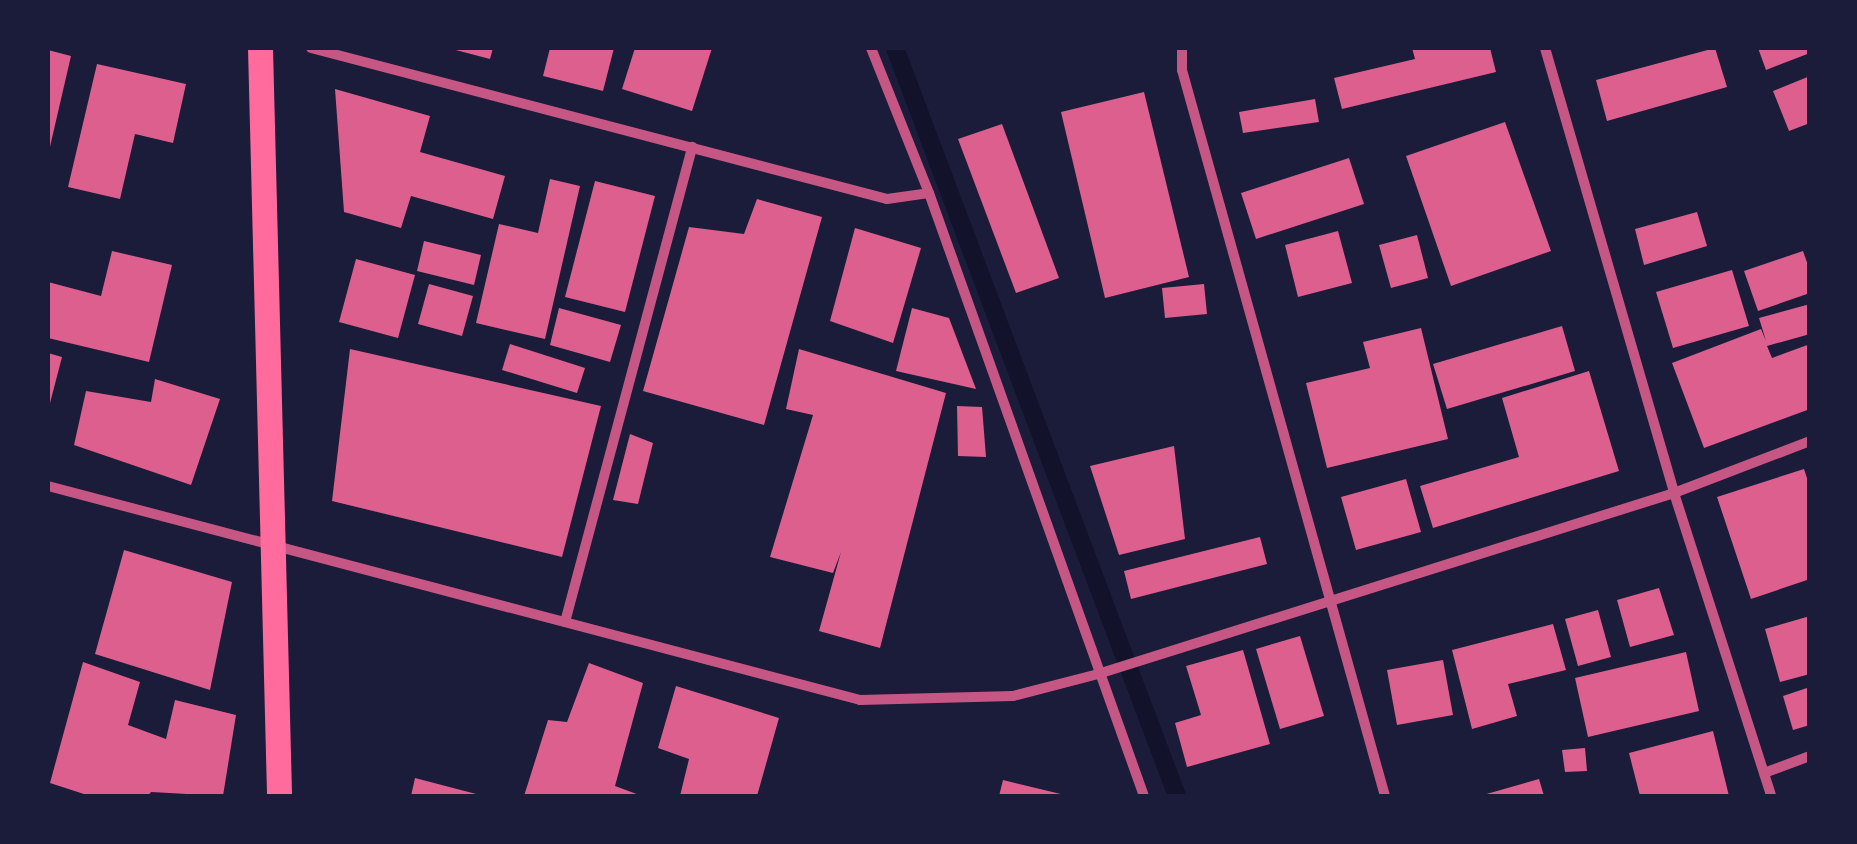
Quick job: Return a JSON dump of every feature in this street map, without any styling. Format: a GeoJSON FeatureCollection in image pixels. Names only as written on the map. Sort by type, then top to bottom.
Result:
{"type":"FeatureCollection","features":[{"type":"Feature","properties":{"kind":"main road"},"geometry":{"type":"LineString","coordinates":[[260,48],[279,796]]}},
{"type":"Feature","properties":{"kind":"street"},"geometry":{"type":"LineString","coordinates":[[311,48],[888,198],[929,193]]}},
{"type":"Feature","properties":{"kind":"street"},"geometry":{"type":"LineString","coordinates":[[872,48],[929,193],[1144,796]]}},
{"type":"Feature","properties":{"kind":"street"},"geometry":{"type":"LineString","coordinates":[[1182,48],[1182,70],[1386,796]]}},
{"type":"Feature","properties":{"kind":"street"},"geometry":{"type":"LineString","coordinates":[[1545,48],[1674,493],[1771,796]]}},
{"type":"Feature","properties":{"kind":"street"},"geometry":{"type":"LineString","coordinates":[[564,622],[692,147]]}},
{"type":"Feature","properties":{"kind":"street"},"geometry":{"type":"LineString","coordinates":[[48,486],[860,700],[1013,696],[1098,674],[1674,493],[1810,441]]}},
{"type":"Feature","properties":{"kind":"street"},"geometry":{"type":"LineString","coordinates":[[1764,774],[1810,756]]}},
{"type":"Feature","properties":{"kind":"building"},"geometry":{"type":"Polygon","coordinates":[[[448,48],[493,48],[490,59],[448,48]]]}},
{"type":"Feature","properties":{"kind":"building"},"geometry":{"type":"Polygon","coordinates":[[[550,48],[614,48],[603,91],[543,76],[550,48]]]}},
{"type":"Feature","properties":{"kind":"building"},"geometry":{"type":"Polygon","coordinates":[[[635,48],[712,48],[692,111],[622,89],[635,48]]]}},
{"type":"Feature","properties":{"kind":"building"},"geometry":{"type":"Polygon","coordinates":[[[1412,48],[1490,48],[1496,72],[1342,109],[1334,78],[1415,59],[1412,48]]]}},
{"type":"Feature","properties":{"kind":"building"},"geometry":{"type":"Polygon","coordinates":[[[1715,48],[1727,87],[1607,121],[1596,80],[1715,48]]]}},
{"type":"Feature","properties":{"kind":"building"},"geometry":{"type":"Polygon","coordinates":[[[1758,48],[1810,48],[1810,53],[1766,70],[1758,48]]]}},
{"type":"Feature","properties":{"kind":"building"},"geometry":{"type":"Polygon","coordinates":[[[48,50],[71,56],[49,151],[48,151],[48,50]]]}},
{"type":"Feature","properties":{"kind":"building"},"geometry":{"type":"Polygon","coordinates":[[[97,64],[186,84],[173,143],[135,134],[120,199],[68,187],[97,64]]]}},
{"type":"Feature","properties":{"kind":"building"},"geometry":{"type":"Polygon","coordinates":[[[1810,76],[1810,123],[1789,131],[1773,91],[1810,76]]]}},
{"type":"Feature","properties":{"kind":"building"},"geometry":{"type":"Polygon","coordinates":[[[335,89],[430,116],[420,152],[505,176],[493,219],[411,196],[401,228],[344,212],[335,89]]]}},
{"type":"Feature","properties":{"kind":"building"},"geometry":{"type":"Polygon","coordinates":[[[1144,92],[1189,277],[1105,298],[1061,112],[1144,92]]]}},
{"type":"Feature","properties":{"kind":"building"},"geometry":{"type":"Polygon","coordinates":[[[1315,99],[1319,122],[1243,133],[1239,112],[1315,99]]]}},
{"type":"Feature","properties":{"kind":"building"},"geometry":{"type":"Polygon","coordinates":[[[1505,122],[1551,251],[1451,286],[1406,156],[1505,122]]]}},
{"type":"Feature","properties":{"kind":"building"},"geometry":{"type":"Polygon","coordinates":[[[1002,124],[1059,278],[1016,293],[958,139],[1002,124]]]}},
{"type":"Feature","properties":{"kind":"building"},"geometry":{"type":"Polygon","coordinates":[[[1349,158],[1364,204],[1256,239],[1241,193],[1349,158]]]}},
{"type":"Feature","properties":{"kind":"building"},"geometry":{"type":"Polygon","coordinates":[[[550,179],[580,186],[545,339],[476,323],[499,224],[538,233],[550,179]]]}},
{"type":"Feature","properties":{"kind":"building"},"geometry":{"type":"Polygon","coordinates":[[[595,181],[655,196],[625,312],[565,297],[595,181]]]}},
{"type":"Feature","properties":{"kind":"building"},"geometry":{"type":"Polygon","coordinates":[[[757,199],[822,217],[764,425],[643,391],[689,227],[744,234],[757,199]]]}},
{"type":"Feature","properties":{"kind":"building"},"geometry":{"type":"Polygon","coordinates":[[[1697,212],[1707,246],[1644,265],[1635,229],[1697,212]]]}},
{"type":"Feature","properties":{"kind":"building"},"geometry":{"type":"Polygon","coordinates":[[[855,228],[921,248],[893,343],[830,321],[855,228]]]}},
{"type":"Feature","properties":{"kind":"building"},"geometry":{"type":"Polygon","coordinates":[[[1338,231],[1352,283],[1298,297],[1285,245],[1338,231]]]}},
{"type":"Feature","properties":{"kind":"building"},"geometry":{"type":"Polygon","coordinates":[[[1417,235],[1428,278],[1391,288],[1379,245],[1417,235]]]}},
{"type":"Feature","properties":{"kind":"building"},"geometry":{"type":"Polygon","coordinates":[[[424,241],[481,255],[474,285],[417,271],[424,241]]]}},
{"type":"Feature","properties":{"kind":"building"},"geometry":{"type":"Polygon","coordinates":[[[112,251],[172,265],[149,362],[48,338],[48,282],[101,296],[112,251]]]}},
{"type":"Feature","properties":{"kind":"building"},"geometry":{"type":"Polygon","coordinates":[[[1803,251],[1810,271],[1810,293],[1758,311],[1744,271],[1803,251]]]}},
{"type":"Feature","properties":{"kind":"building"},"geometry":{"type":"Polygon","coordinates":[[[356,259],[415,275],[398,338],[339,322],[356,259]]]}},
{"type":"Feature","properties":{"kind":"building"},"geometry":{"type":"Polygon","coordinates":[[[1732,270],[1749,326],[1673,348],[1656,292],[1732,270]]]}},
{"type":"Feature","properties":{"kind":"building"},"geometry":{"type":"Polygon","coordinates":[[[429,284],[473,296],[462,336],[418,324],[429,284]]]}},
{"type":"Feature","properties":{"kind":"building"},"geometry":{"type":"Polygon","coordinates":[[[1204,284],[1207,314],[1165,318],[1162,288],[1204,284]]]}},
{"type":"Feature","properties":{"kind":"building"},"geometry":{"type":"Polygon","coordinates":[[[1810,304],[1810,334],[1767,346],[1772,358],[1810,344],[1810,409],[1704,448],[1672,363],[1761,329],[1766,341],[1759,318],[1810,304]]]}},
{"type":"Feature","properties":{"kind":"building"},"geometry":{"type":"Polygon","coordinates":[[[559,308],[621,325],[610,362],[550,345],[559,308]]]}},
{"type":"Feature","properties":{"kind":"building"},"geometry":{"type":"Polygon","coordinates":[[[912,308],[949,318],[976,389],[896,371],[912,308]]]}},
{"type":"Feature","properties":{"kind":"building"},"geometry":{"type":"Polygon","coordinates":[[[1562,326],[1575,371],[1447,409],[1433,364],[1562,326]]]}},
{"type":"Feature","properties":{"kind":"building"},"geometry":{"type":"Polygon","coordinates":[[[1421,328],[1448,439],[1327,468],[1306,383],[1370,368],[1363,342],[1421,328]]]}},
{"type":"Feature","properties":{"kind":"building"},"geometry":{"type":"Polygon","coordinates":[[[510,344],[585,368],[577,393],[502,370],[510,344]]]}},
{"type":"Feature","properties":{"kind":"building"},"geometry":{"type":"Polygon","coordinates":[[[350,349],[601,406],[562,557],[332,501],[350,349]]]}},
{"type":"Feature","properties":{"kind":"building"},"geometry":{"type":"Polygon","coordinates":[[[799,349],[946,393],[880,648],[819,631],[841,552],[833,573],[770,557],[813,415],[786,409],[799,349]]]}},
{"type":"Feature","properties":{"kind":"building"},"geometry":{"type":"Polygon","coordinates":[[[48,353],[62,357],[49,407],[48,407],[48,353]]]}},
{"type":"Feature","properties":{"kind":"building"},"geometry":{"type":"Polygon","coordinates":[[[1589,371],[1619,471],[1433,528],[1420,486],[1519,457],[1502,398],[1589,371]]]}},
{"type":"Feature","properties":{"kind":"building"},"geometry":{"type":"Polygon","coordinates":[[[155,379],[220,399],[191,485],[74,445],[86,391],[151,402],[155,379]]]}},
{"type":"Feature","properties":{"kind":"building"},"geometry":{"type":"Polygon","coordinates":[[[957,406],[982,407],[986,457],[958,456],[957,406]]]}},
{"type":"Feature","properties":{"kind":"building"},"geometry":{"type":"Polygon","coordinates":[[[630,434],[653,443],[638,504],[613,500],[630,434]]]}},
{"type":"Feature","properties":{"kind":"building"},"geometry":{"type":"Polygon","coordinates":[[[1174,446],[1185,539],[1119,555],[1090,466],[1174,446]]]}},
{"type":"Feature","properties":{"kind":"building"},"geometry":{"type":"Polygon","coordinates":[[[1804,469],[1810,487],[1810,579],[1751,599],[1717,497],[1804,469]]]}},
{"type":"Feature","properties":{"kind":"building"},"geometry":{"type":"Polygon","coordinates":[[[1406,479],[1421,532],[1356,550],[1341,497],[1406,479]]]}},
{"type":"Feature","properties":{"kind":"building"},"geometry":{"type":"Polygon","coordinates":[[[1260,537],[1267,564],[1131,599],[1124,571],[1260,537]]]}},
{"type":"Feature","properties":{"kind":"building"},"geometry":{"type":"Polygon","coordinates":[[[124,550],[232,582],[210,690],[95,654],[124,550]]]}},
{"type":"Feature","properties":{"kind":"building"},"geometry":{"type":"Polygon","coordinates":[[[1659,588],[1674,635],[1630,647],[1617,600],[1659,588]]]}},
{"type":"Feature","properties":{"kind":"building"},"geometry":{"type":"Polygon","coordinates":[[[1598,610],[1611,657],[1578,666],[1565,619],[1598,610]]]}},
{"type":"Feature","properties":{"kind":"building"},"geometry":{"type":"Polygon","coordinates":[[[1810,616],[1810,674],[1780,682],[1765,629],[1810,616]]]}},
{"type":"Feature","properties":{"kind":"building"},"geometry":{"type":"Polygon","coordinates":[[[1553,624],[1566,670],[1508,684],[1517,716],[1472,729],[1452,650],[1553,624]]]}},
{"type":"Feature","properties":{"kind":"building"},"geometry":{"type":"Polygon","coordinates":[[[1300,636],[1324,716],[1280,729],[1256,649],[1300,636]]]}},
{"type":"Feature","properties":{"kind":"building"},"geometry":{"type":"Polygon","coordinates":[[[1243,650],[1270,744],[1187,767],[1175,723],[1201,715],[1186,666],[1243,650]]]}},
{"type":"Feature","properties":{"kind":"building"},"geometry":{"type":"Polygon","coordinates":[[[1686,652],[1699,711],[1588,737],[1575,678],[1686,652]]]}},
{"type":"Feature","properties":{"kind":"building"},"geometry":{"type":"Polygon","coordinates":[[[1443,660],[1453,715],[1397,725],[1387,670],[1443,660]]]}},
{"type":"Feature","properties":{"kind":"building"},"geometry":{"type":"Polygon","coordinates":[[[83,662],[140,682],[128,725],[166,739],[175,700],[236,715],[223,796],[151,792],[148,796],[90,796],[50,783],[83,662]]]}},
{"type":"Feature","properties":{"kind":"building"},"geometry":{"type":"Polygon","coordinates":[[[589,663],[643,683],[615,786],[642,796],[524,796],[548,720],[567,722],[589,663]]]}},
{"type":"Feature","properties":{"kind":"building"},"geometry":{"type":"Polygon","coordinates":[[[676,686],[779,718],[757,796],[680,796],[689,759],[658,748],[676,686]]]}},
{"type":"Feature","properties":{"kind":"building"},"geometry":{"type":"Polygon","coordinates":[[[1810,687],[1810,725],[1793,730],[1783,696],[1810,687]]]}},
{"type":"Feature","properties":{"kind":"building"},"geometry":{"type":"Polygon","coordinates":[[[1713,731],[1729,796],[1640,796],[1629,753],[1713,731]]]}},
{"type":"Feature","properties":{"kind":"building"},"geometry":{"type":"Polygon","coordinates":[[[1585,748],[1587,771],[1565,772],[1562,750],[1585,748]]]}},
{"type":"Feature","properties":{"kind":"building"},"geometry":{"type":"Polygon","coordinates":[[[415,778],[480,795],[480,796],[411,796],[415,778]]]}},
{"type":"Feature","properties":{"kind":"building"},"geometry":{"type":"Polygon","coordinates":[[[1539,779],[1544,796],[1483,796],[1483,795],[1539,779]]]}},
{"type":"Feature","properties":{"kind":"building"},"geometry":{"type":"Polygon","coordinates":[[[1003,780],[1065,795],[999,796],[1003,780]]]}},
{"type":"Feature","properties":{"kind":"waterway"},"geometry":{"type":"LineString","coordinates":[[895,48],[1177,796]]}}]}
